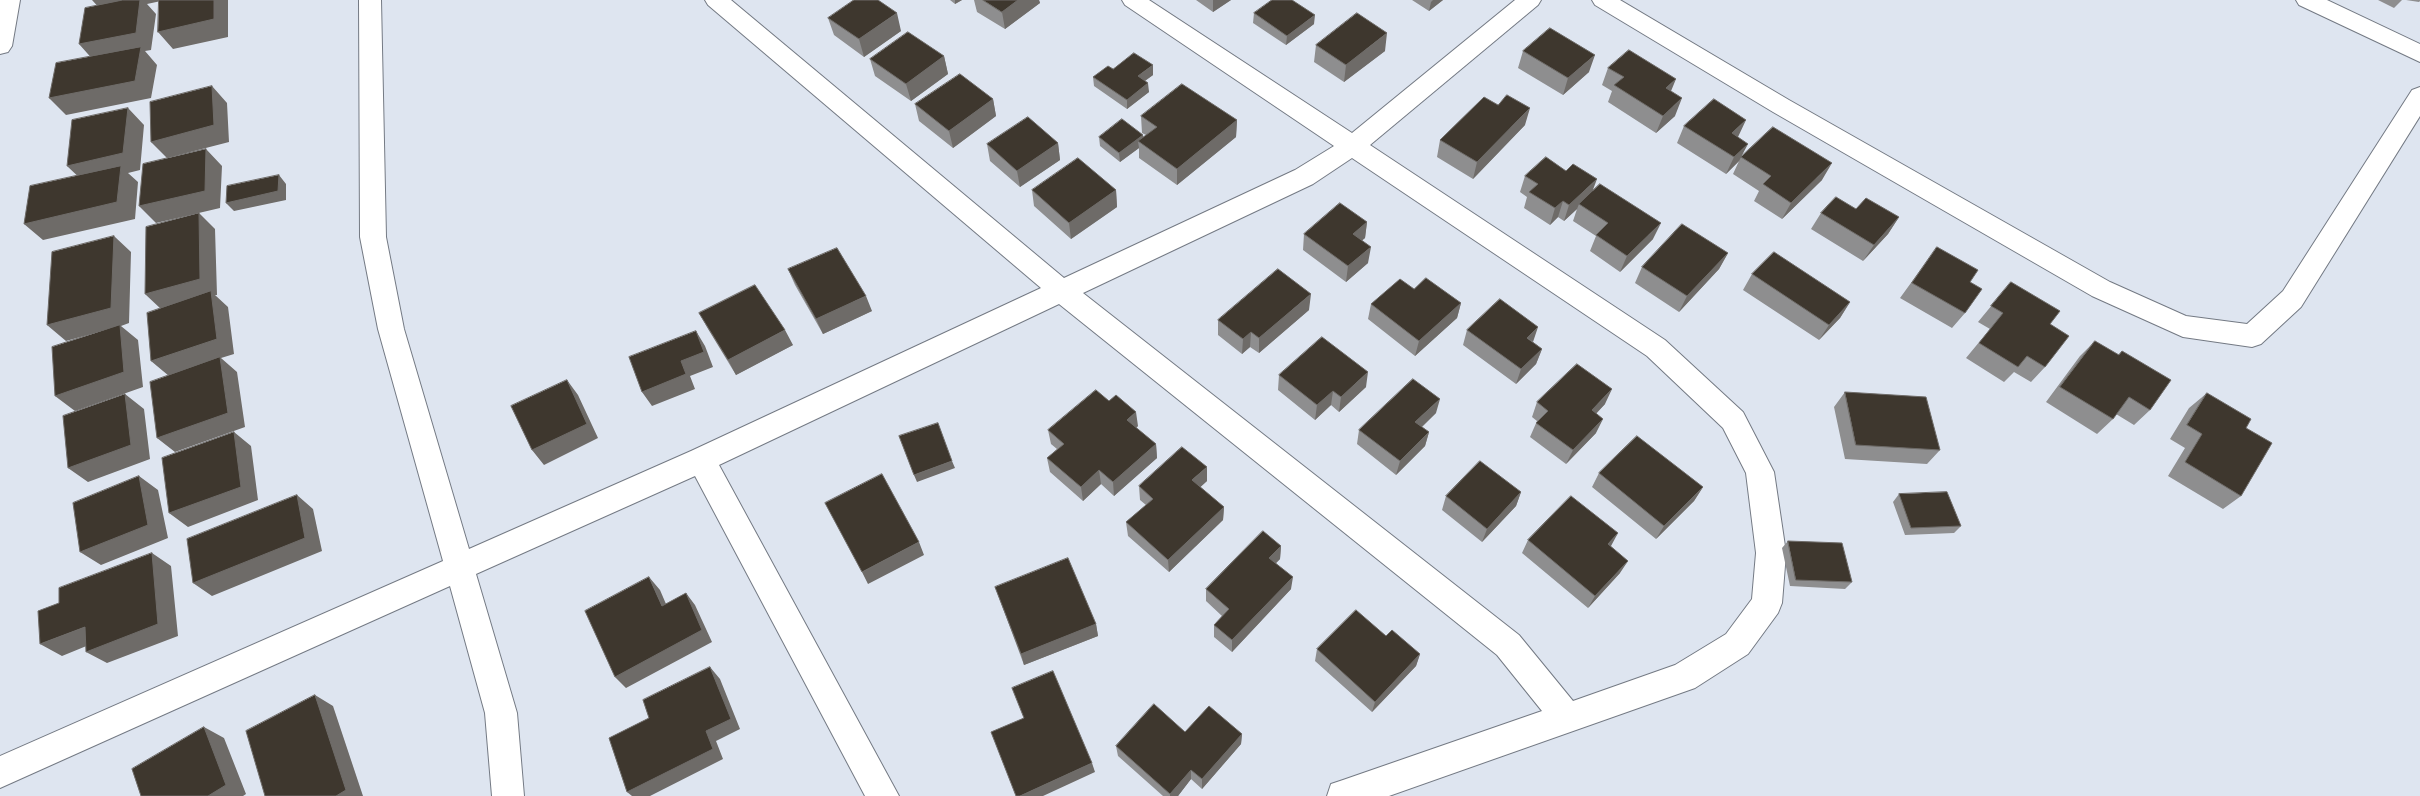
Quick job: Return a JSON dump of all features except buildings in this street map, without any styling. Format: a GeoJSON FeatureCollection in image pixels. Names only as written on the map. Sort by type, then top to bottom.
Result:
{"type":"FeatureCollection","features":[{"type":"Feature","properties":{"kind":"street"},"geometry":{"type":"LineString","coordinates":[[0,46],[9,0]]}},
{"type":"Feature","properties":{"kind":"street"},"geometry":{"type":"LineString","coordinates":[[370,0],[373,238],[391,329],[501,713],[508,796]]}},
{"type":"Feature","properties":{"kind":"street"},"geometry":{"type":"LineString","coordinates":[[716,0],[1061,290],[1508,645],[1566,718]]}},
{"type":"Feature","properties":{"kind":"street"},"geometry":{"type":"LineString","coordinates":[[1133,0],[1656,348],[1733,420],[1760,472],[1771,553],[1767,603],[1737,644],[1684,677],[1343,796]]}},
{"type":"Feature","properties":{"kind":"street"},"geometry":{"type":"LineString","coordinates":[[0,772],[701,460],[1304,178],[1353,146],[1530,0]]}},
{"type":"Feature","properties":{"kind":"street"},"geometry":{"type":"LineString","coordinates":[[1603,0],[1781,106],[2101,289],[2183,326],[2252,336],[2292,299],[2420,96]]}},
{"type":"Feature","properties":{"kind":"street"},"geometry":{"type":"LineString","coordinates":[[2307,0],[2420,54]]}},
{"type":"Feature","properties":{"kind":"street"},"geometry":{"type":"LineString","coordinates":[[701,460],[883,796]]}}]}
